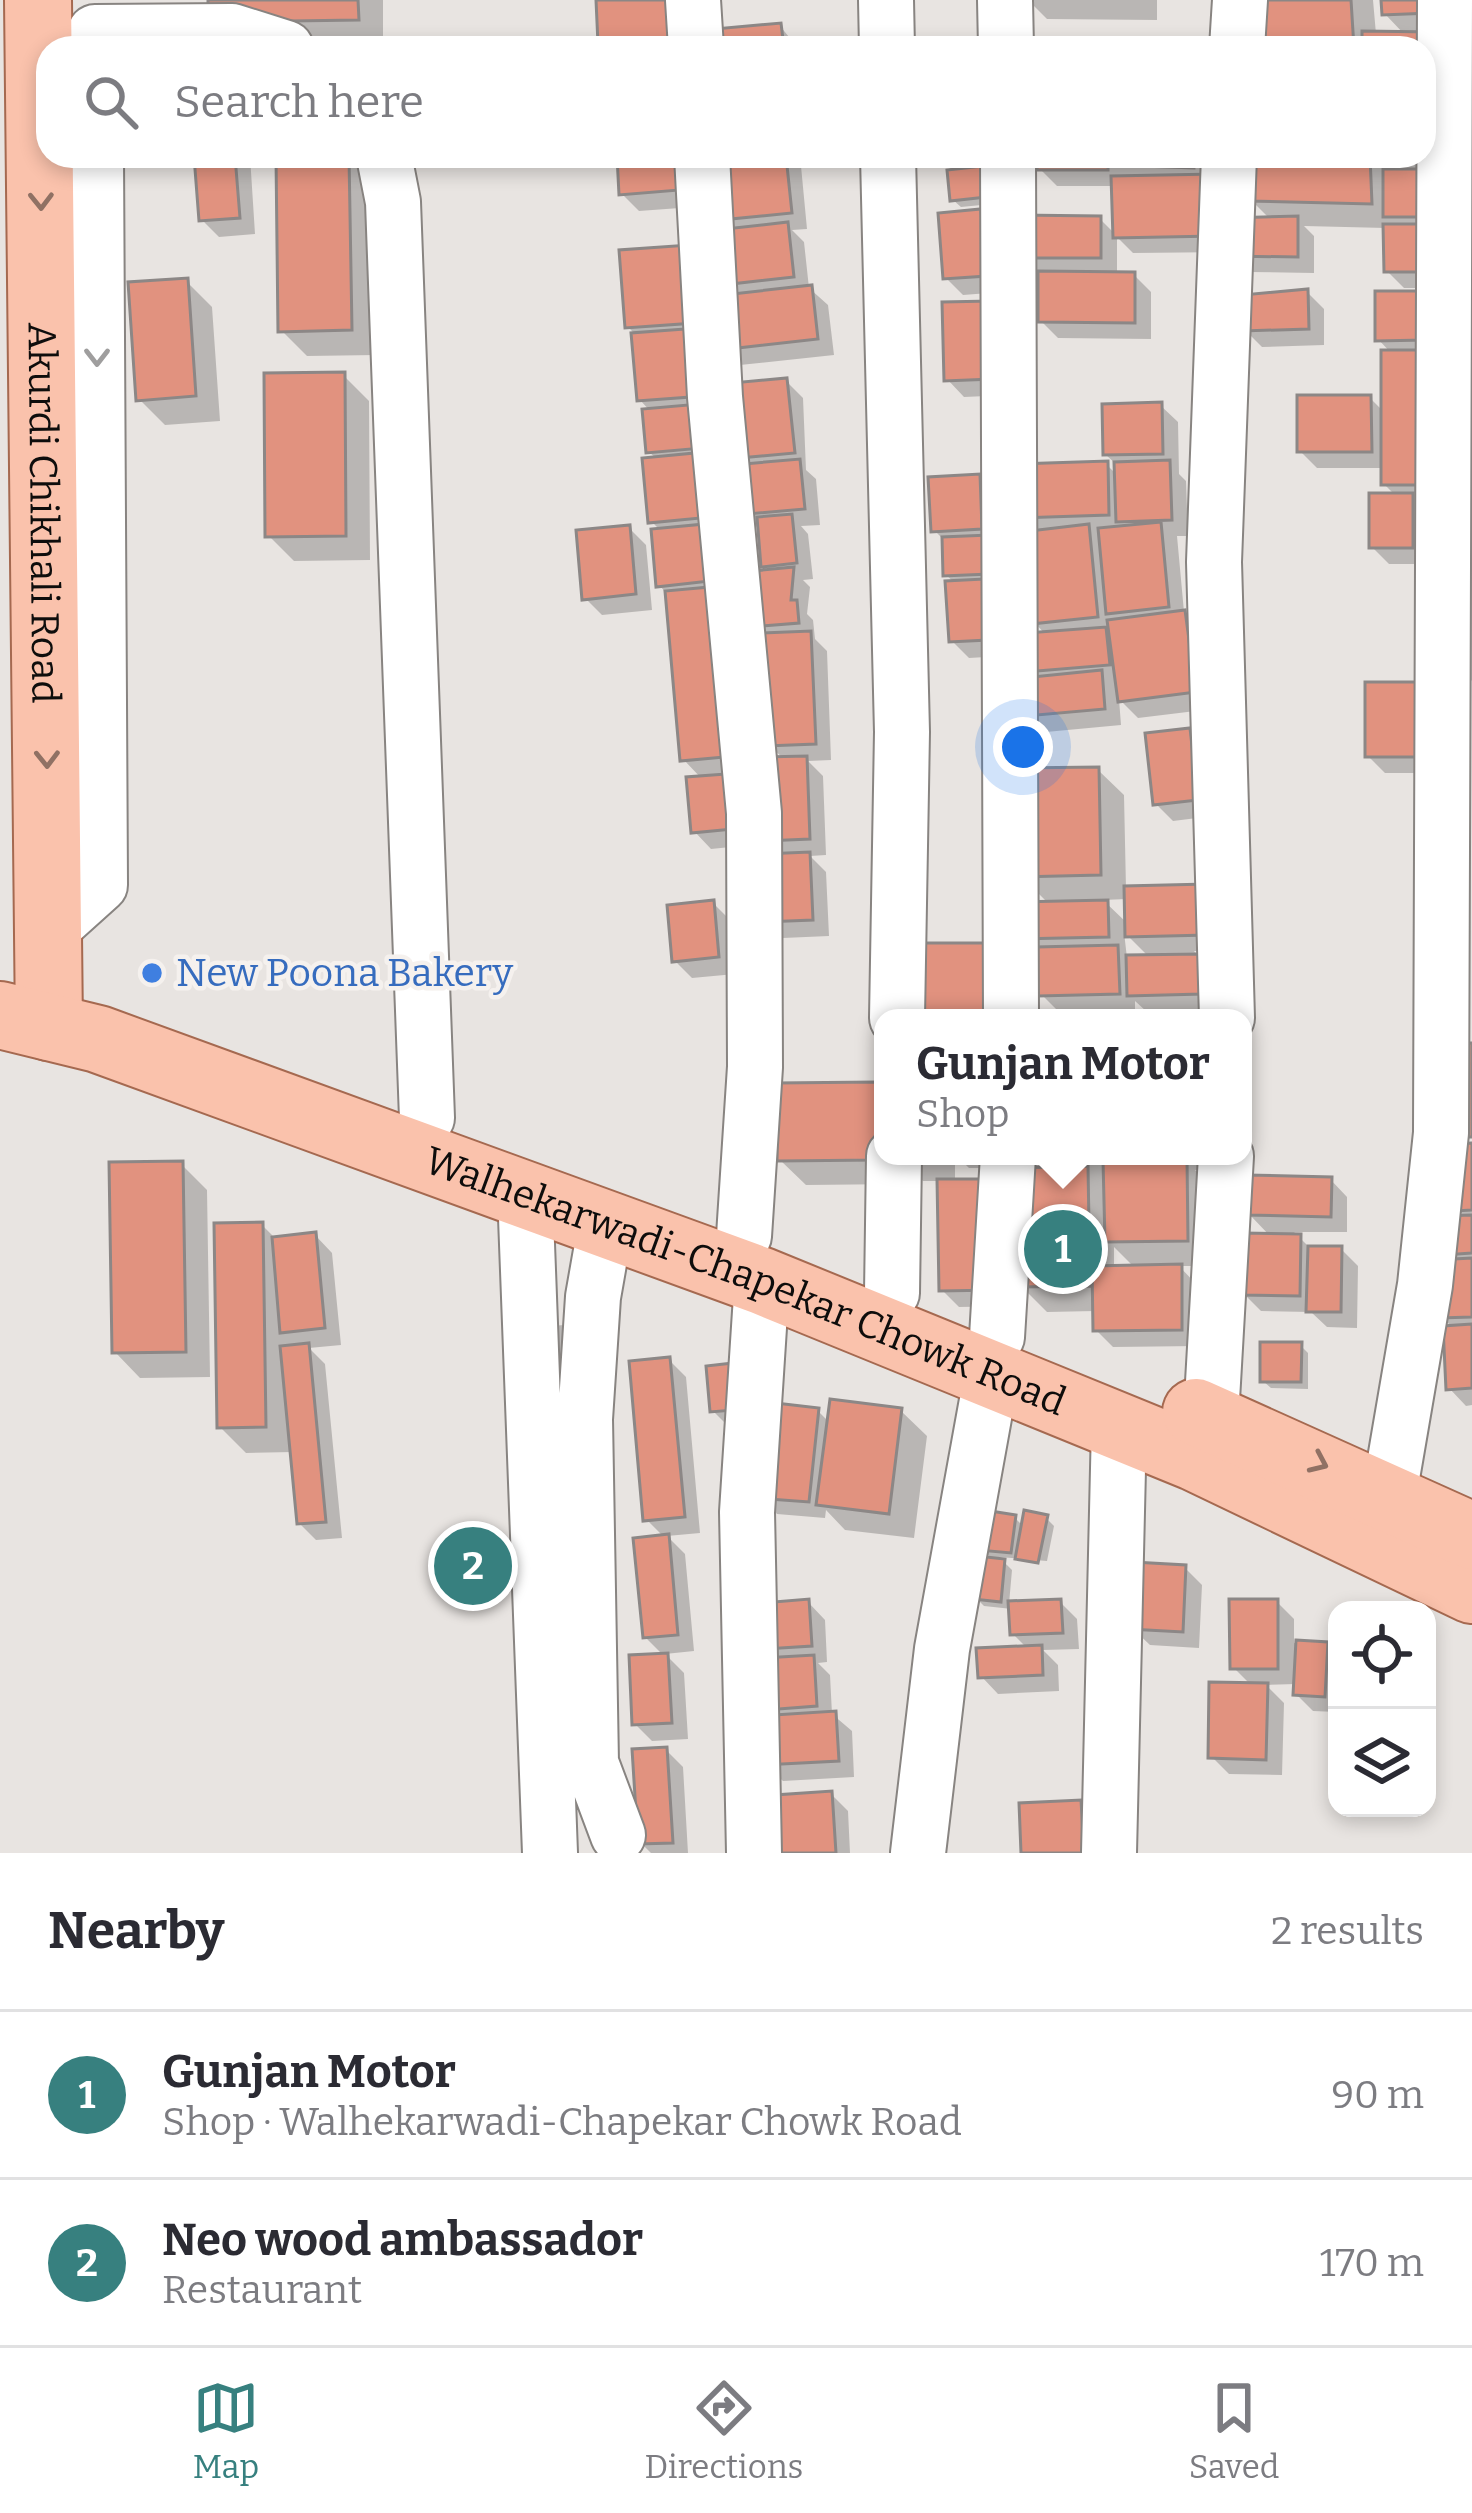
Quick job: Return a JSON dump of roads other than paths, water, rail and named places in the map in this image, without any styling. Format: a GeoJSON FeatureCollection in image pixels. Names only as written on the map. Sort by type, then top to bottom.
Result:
{"type":"FeatureCollection","features":[{"type":"Feature","properties":{"kind":"main road","name":"Akurdi Chikhali Road"},"geometry":{"type":"LineString","coordinates":[[38,0],[38,36]]}},
{"type":"Feature","properties":{"kind":"main road","name":"Akurdi Chikhali Road"},"geometry":{"type":"LineString","coordinates":[[30,985],[37,168]]}},
{"type":"Feature","properties":{"kind":"main road","name":"Walhekarwadi-Chapekar Chowk Road"},"geometry":{"type":"LineString","coordinates":[[30,985],[100,996],[427,1118],[994,1355],[1211,1418],[1472,1536]]}},
{"type":"Feature","properties":{"kind":"main road","name":"Walhekarwadi-Chapekar Chowk Road"},"geometry":{"type":"LineString","coordinates":[[30,985],[98,1039],[606,1223],[892,1293],[1119,1426],[1472,1590]]}},
{"type":"Feature","properties":{"kind":"street"},"geometry":{"type":"LineString","coordinates":[[693,0],[695,36]]}},
{"type":"Feature","properties":{"kind":"street"},"geometry":{"type":"LineString","coordinates":[[886,0],[887,36]]}},
{"type":"Feature","properties":{"kind":"street"},"geometry":{"type":"LineString","coordinates":[[1005,0],[1006,36]]}},
{"type":"Feature","properties":{"kind":"street"},"geometry":{"type":"LineString","coordinates":[[1238,36],[1240,0]]}},
{"type":"Feature","properties":{"kind":"street"},"geometry":{"type":"LineString","coordinates":[[1389,1495],[1425,1286],[1441,1133],[1445,0]]}},
{"type":"Feature","properties":{"kind":"street"},"geometry":{"type":"LineString","coordinates":[[95,26],[232,31],[248,36]]}},
{"type":"Feature","properties":{"kind":"street"},"geometry":{"type":"LineString","coordinates":[[30,985],[100,886],[96,168]]}},
{"type":"Feature","properties":{"kind":"street"},"geometry":{"type":"LineString","coordinates":[[386,168],[393,202],[427,1118]]}},
{"type":"Feature","properties":{"kind":"street"},"geometry":{"type":"LineString","coordinates":[[703,168],[715,397],[754,814],[747,1512],[754,1853]]}},
{"type":"Feature","properties":{"kind":"street"},"geometry":{"type":"LineString","coordinates":[[889,168],[902,732],[897,1009]]}},
{"type":"Feature","properties":{"kind":"street"},"geometry":{"type":"LineString","coordinates":[[1008,168],[1011,1009]]}},
{"type":"Feature","properties":{"kind":"street"},"geometry":{"type":"LineString","coordinates":[[1227,1009],[1214,562],[1229,168]]}},
{"type":"Feature","properties":{"kind":"street"},"geometry":{"type":"LineString","coordinates":[[892,1293],[894,1165]]}},
{"type":"Feature","properties":{"kind":"street"},"geometry":{"type":"LineString","coordinates":[[918,1853],[942,1649],[994,1355],[1007,1165]]}},
{"type":"Feature","properties":{"kind":"street"},"geometry":{"type":"LineString","coordinates":[[1211,1418],[1225,1165]]}},
{"type":"Feature","properties":{"kind":"street"},"geometry":{"type":"LineString","coordinates":[[525,1191],[550,1853]]}},
{"type":"Feature","properties":{"kind":"street"},"geometry":{"type":"LineString","coordinates":[[606,1223],[593,1297],[585,1419],[591,1762],[618,1835]]}},
{"type":"Feature","properties":{"kind":"street"},"geometry":{"type":"LineString","coordinates":[[1109,1853],[1119,1426]]}},
{"type":"Feature","properties":{"kind":"place","name":"New Poona Bakery"},"geometry":{"type":"Point","coordinates":[152,973]}},
{"type":"Feature","properties":{"kind":"place","name":"Gunjan Motor"},"geometry":{"type":"Point","coordinates":[1063,1249]}},
{"type":"Feature","properties":{"kind":"place","name":"Neo wood ambassador"},"geometry":{"type":"Point","coordinates":[473,1566]}}]}
